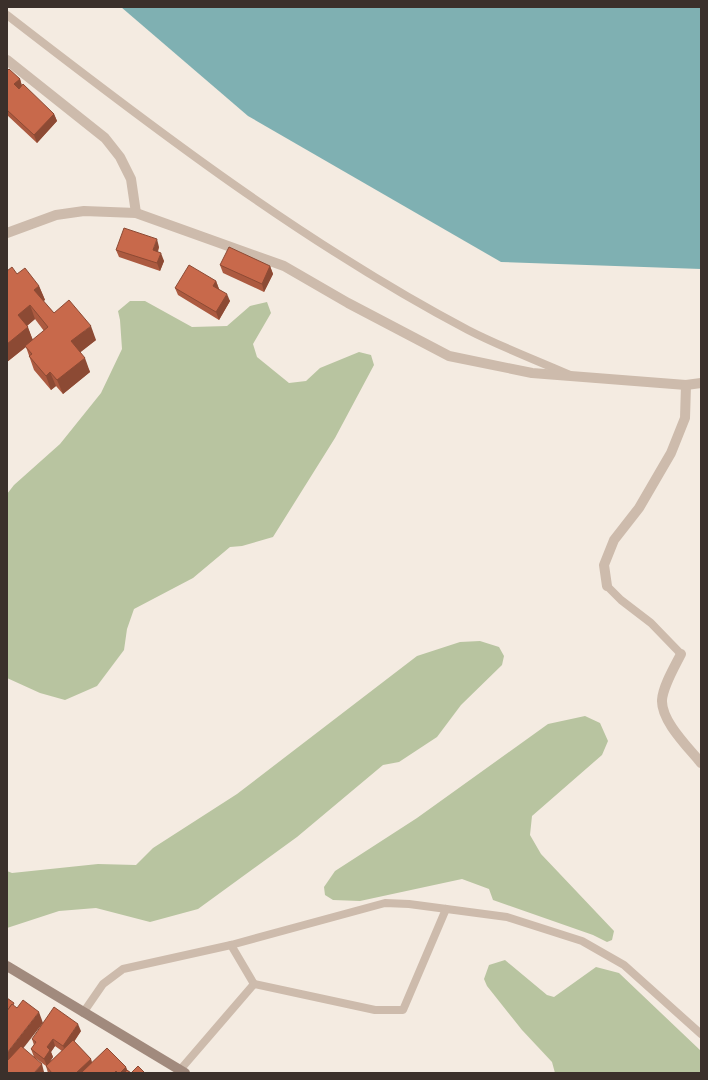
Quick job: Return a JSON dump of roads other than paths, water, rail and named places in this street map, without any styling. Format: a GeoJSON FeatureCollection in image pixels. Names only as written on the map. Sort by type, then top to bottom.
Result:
{"type":"FeatureCollection","features":[{"type":"Feature","properties":{"kind":"street"},"geometry":{"type":"LineString","coordinates":[[7,60],[105,138],[120,157],[131,179],[136,213]]}},
{"type":"Feature","properties":{"kind":"street"},"geometry":{"type":"LineString","coordinates":[[7,233],[56,215],[84,211],[136,213],[284,266],[449,356],[532,373],[686,385],[701,383]]}},
{"type":"Feature","properties":{"kind":"street"},"geometry":{"type":"LineString","coordinates":[[607,586],[604,565],[614,540],[639,508],[671,453],[685,418],[686,385]]}},
{"type":"Feature","properties":{"kind":"street"},"geometry":{"type":"LineString","coordinates":[[681,654],[670,676],[662,700],[665,717],[701,763]]}},
{"type":"Feature","properties":{"kind":"street"},"geometry":{"type":"LineString","coordinates":[[7,966],[83,1013],[182,1071]]}},
{"type":"Feature","properties":{"kind":"lane"},"geometry":{"type":"LineString","coordinates":[[7,14],[124,106],[263,205],[398,291],[470,331],[575,376]]}},
{"type":"Feature","properties":{"kind":"lane"},"geometry":{"type":"LineString","coordinates":[[607,586],[621,600],[651,623],[681,654]]}},
{"type":"Feature","properties":{"kind":"lane"},"geometry":{"type":"LineString","coordinates":[[83,1013],[103,984],[123,969],[231,945],[386,903],[507,917],[582,941],[624,965],[701,1034]]}},
{"type":"Feature","properties":{"kind":"lane"},"geometry":{"type":"LineString","coordinates":[[231,945],[254,984],[375,1010],[403,1010],[446,909]]}},
{"type":"Feature","properties":{"kind":"lane"},"geometry":{"type":"LineString","coordinates":[[182,1071],[254,984]]}},
{"type":"Feature","properties":{"kind":"water"},"geometry":{"type":"Polygon","coordinates":[[[121,7],[701,7],[701,269],[501,262],[248,116],[121,7]]]}}]}
